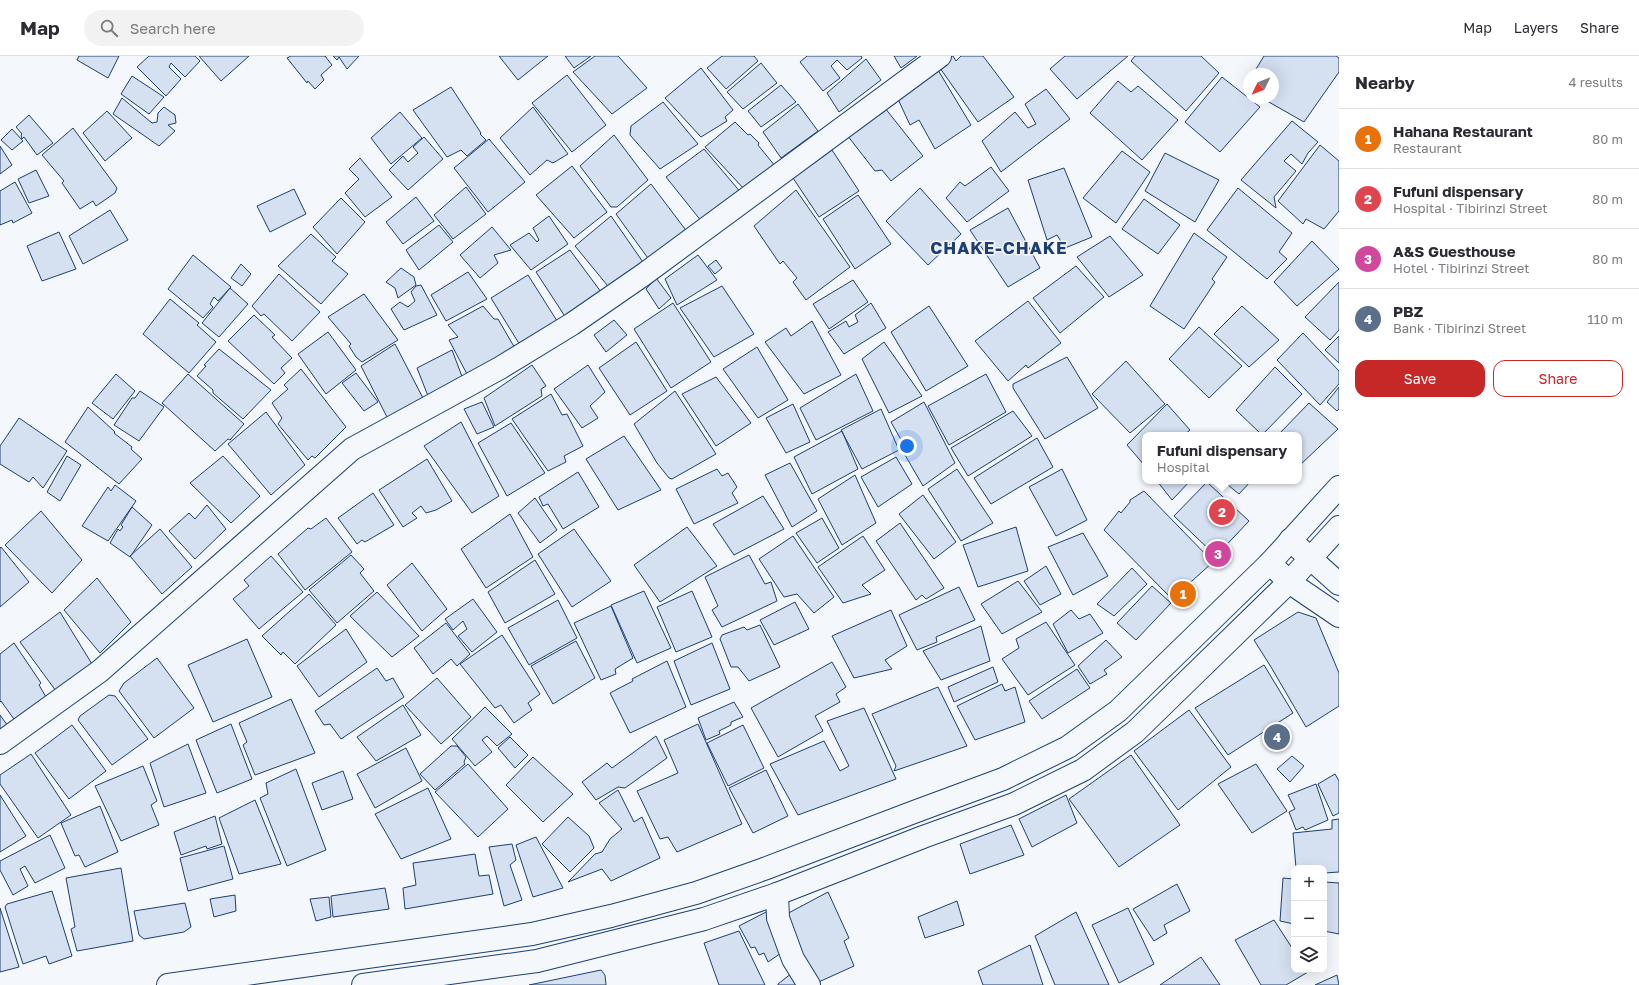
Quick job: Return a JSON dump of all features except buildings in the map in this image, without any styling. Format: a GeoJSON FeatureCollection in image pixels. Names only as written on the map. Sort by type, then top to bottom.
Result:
{"type":"FeatureCollection","features":[{"type":"Feature","properties":{"kind":"main road"},"geometry":{"type":"LineString","coordinates":[[0,743],[100,671],[352,449],[500,368],[572,324],[649,271],[940,56]]}},
{"type":"Feature","properties":{"kind":"main road"},"geometry":{"type":"LineString","coordinates":[[168,985],[532,934],[611,916],[696,893],[1003,780],[1068,747],[1118,711],[1270,563],[1339,487]]}},
{"type":"Feature","properties":{"kind":"main road"},"geometry":{"type":"LineString","coordinates":[[364,985],[537,961],[704,919],[777,894],[923,837],[1014,804],[1083,770],[1135,732],[1289,582],[1339,527]]}},
{"type":"Feature","properties":{"kind":"main road"},"geometry":{"type":"LineString","coordinates":[[1290,540],[1339,584]]}},
{"type":"Feature","properties":{"kind":"main road"},"geometry":{"type":"LineString","coordinates":[[1270,563],[1289,582],[1339,616]]}},
{"type":"Feature","properties":{"kind":"main road"},"geometry":{"type":"LineString","coordinates":[[777,894],[778,918],[794,959],[809,985]]}},
{"type":"Feature","properties":{"kind":"place","name":"Fufuni dispensary"},"geometry":{"type":"Point","coordinates":[1222,512]}},
{"type":"Feature","properties":{"kind":"place","name":"A&S Guesthouse"},"geometry":{"type":"Point","coordinates":[1218,554]}},
{"type":"Feature","properties":{"kind":"place","name":"Hahana Restaurant"},"geometry":{"type":"Point","coordinates":[1183,594]}},
{"type":"Feature","properties":{"kind":"place","name":"PBZ"},"geometry":{"type":"Point","coordinates":[1277,737]}},
{"type":"Feature","properties":{"kind":"district","name":"CHAKE-CHAKE"},"geometry":{"type":"Point","coordinates":[999,248]}}]}
